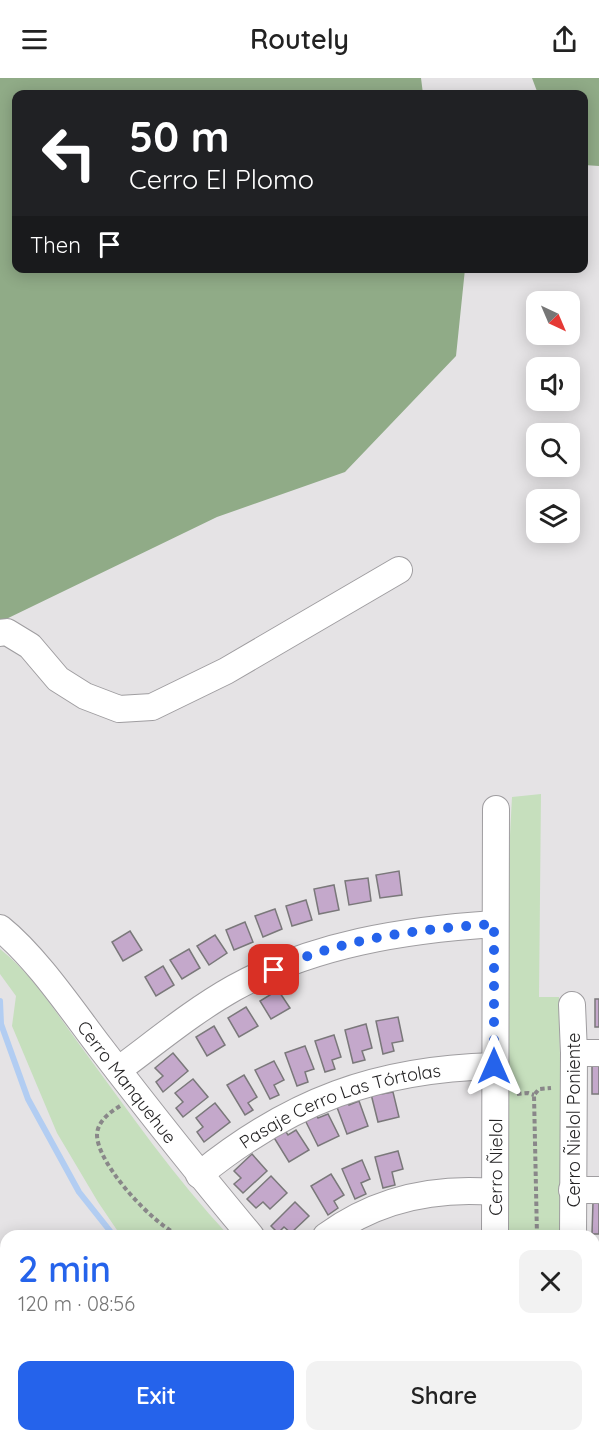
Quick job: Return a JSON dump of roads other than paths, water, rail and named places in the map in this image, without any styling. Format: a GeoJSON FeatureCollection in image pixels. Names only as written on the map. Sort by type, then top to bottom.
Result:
{"type":"FeatureCollection","features":[{"type":"Feature","properties":{"kind":"street"},"geometry":{"type":"LineString","coordinates":[[0,633],[7,632],[30,646],[58,679],[85,696],[119,709],[152,707],[226,671],[399,570]]}},
{"type":"Feature","properties":{"kind":"street","name":"Cerro Ñielol"},"geometry":{"type":"LineString","coordinates":[[495,809],[495,1230]]}},
{"type":"Feature","properties":{"kind":"street"},"geometry":{"type":"LineString","coordinates":[[118,1070],[233,989],[294,960],[353,942],[494,924]]}},
{"type":"Feature","properties":{"kind":"street","name":"Cerro Manquehue"},"geometry":{"type":"LineString","coordinates":[[0,928],[16,942],[199,1175],[246,1230]]}},
{"type":"Feature","properties":{"kind":"street","name":"Cerro Ñielol Poniente"},"geometry":{"type":"LineString","coordinates":[[572,1005],[573,1230]]}},
{"type":"Feature","properties":{"kind":"street"},"geometry":{"type":"LineString","coordinates":[[574,1053],[599,1053]]}},
{"type":"Feature","properties":{"kind":"street","name":"Pasaje Cerro Las Tórtolas"},"geometry":{"type":"LineString","coordinates":[[199,1175],[226,1153],[285,1116],[349,1089],[384,1078],[420,1071],[494,1066]]}},
{"type":"Feature","properties":{"kind":"street"},"geometry":{"type":"LineString","coordinates":[[336,1230],[360,1215],[403,1198],[449,1190],[494,1192]]}},
{"type":"Feature","properties":{"kind":"street"},"geometry":{"type":"LineString","coordinates":[[573,1190],[599,1190]]}},
{"type":"Feature","properties":{"kind":"waterway"},"geometry":{"type":"LineString","coordinates":[[0,1001],[1,1024],[28,1099],[79,1192],[109,1230]]}}]}
